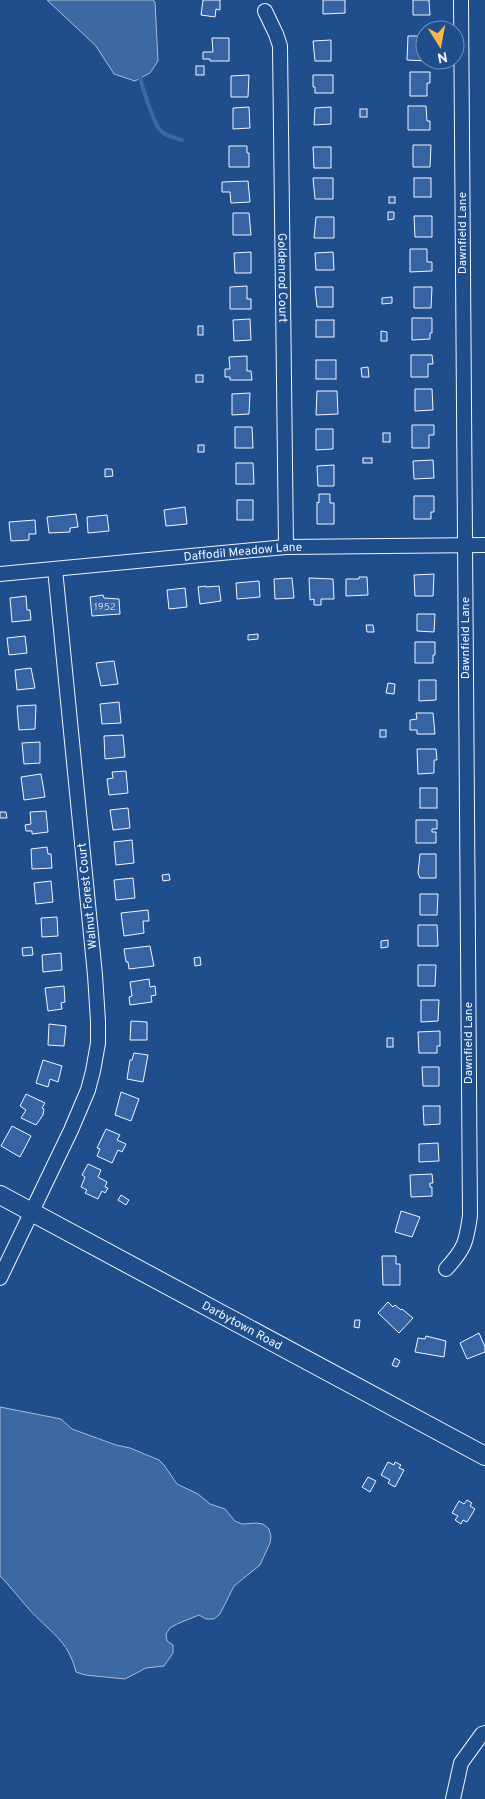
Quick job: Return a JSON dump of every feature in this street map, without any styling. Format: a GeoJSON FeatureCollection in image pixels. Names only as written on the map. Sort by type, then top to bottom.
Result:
{"type":"FeatureCollection","features":[{"type":"Feature","properties":{"kind":"main road","name":"Darbytown Road"},"geometry":{"type":"LineString","coordinates":[[0,1195],[485,1456]]}},
{"type":"Feature","properties":{"kind":"street","name":"Dawnfield Lane"},"geometry":{"type":"LineString","coordinates":[[446,1269],[465,1244],[470,1216],[461,0]]}},
{"type":"Feature","properties":{"kind":"street","name":"Goldenrod Court"},"geometry":{"type":"LineString","coordinates":[[265,11],[280,46],[286,547]]}},
{"type":"Feature","properties":{"kind":"street","name":"Daffodil Meadow Lane"},"geometry":{"type":"LineString","coordinates":[[0,574],[286,547],[485,545]]}},
{"type":"Feature","properties":{"kind":"street","name":"Walnut Forest Court"},"geometry":{"type":"LineString","coordinates":[[0,1278],[88,1090],[98,1043],[94,966],[55,569]]}},
{"type":"Feature","properties":{"kind":"street"},"geometry":{"type":"LineString","coordinates":[[453,1799],[461,1764],[482,1734],[485,1733]]}},
{"type":"Feature","properties":{"kind":"water"},"geometry":{"type":"Polygon","coordinates":[[[47,0],[153,0],[155,2],[158,61],[150,73],[135,81],[114,74],[96,46],[47,0]]]}},
{"type":"Feature","properties":{"kind":"water"},"geometry":{"type":"Polygon","coordinates":[[[0,1407],[61,1419],[72,1429],[116,1445],[130,1448],[159,1460],[177,1484],[198,1494],[210,1504],[225,1509],[235,1521],[242,1524],[263,1524],[269,1529],[270,1543],[260,1565],[234,1586],[220,1614],[214,1619],[206,1619],[199,1615],[170,1628],[166,1634],[167,1641],[173,1645],[173,1653],[164,1666],[146,1668],[125,1679],[85,1675],[76,1672],[73,1661],[63,1644],[0,1576],[0,1407]]]}},
{"type":"Feature","properties":{"kind":"building"},"geometry":{"type":"Polygon","coordinates":[[[203,0],[220,0],[220,10],[216,9],[215,17],[201,15],[203,0]]]}},
{"type":"Feature","properties":{"kind":"building"},"geometry":{"type":"Polygon","coordinates":[[[323,0],[345,0],[345,13],[323,14],[323,0]]]}},
{"type":"Feature","properties":{"kind":"building"},"geometry":{"type":"Polygon","coordinates":[[[413,0],[429,0],[430,15],[413,15],[413,0]]]}},
{"type":"Feature","properties":{"kind":"building"},"geometry":{"type":"Polygon","coordinates":[[[408,36],[415,36],[415,60],[407,60],[408,36]]]}},
{"type":"Feature","properties":{"kind":"building"},"geometry":{"type":"Polygon","coordinates":[[[212,38],[229,38],[229,61],[203,59],[203,52],[213,52],[212,38]]]}},
{"type":"Feature","properties":{"kind":"building"},"geometry":{"type":"Polygon","coordinates":[[[331,40],[331,61],[315,61],[313,41],[331,40]]]}},
{"type":"Feature","properties":{"kind":"building"},"geometry":{"type":"Polygon","coordinates":[[[196,66],[204,66],[204,75],[196,75],[196,66]]]}},
{"type":"Feature","properties":{"kind":"building"},"geometry":{"type":"Polygon","coordinates":[[[410,72],[430,72],[430,83],[427,83],[427,96],[410,96],[410,72]]]}},
{"type":"Feature","properties":{"kind":"building"},"geometry":{"type":"Polygon","coordinates":[[[249,75],[248,97],[231,97],[231,76],[249,75]]]}},
{"type":"Feature","properties":{"kind":"building"},"geometry":{"type":"Polygon","coordinates":[[[313,75],[333,75],[333,93],[315,93],[313,75]]]}},
{"type":"Feature","properties":{"kind":"building"},"geometry":{"type":"Polygon","coordinates":[[[408,106],[426,106],[430,130],[408,130],[408,106]]]}},
{"type":"Feature","properties":{"kind":"building"},"geometry":{"type":"Polygon","coordinates":[[[249,107],[250,128],[233,129],[233,108],[249,107]]]}},
{"type":"Feature","properties":{"kind":"building"},"geometry":{"type":"Polygon","coordinates":[[[331,107],[331,124],[314,125],[315,108],[331,107]]]}},
{"type":"Feature","properties":{"kind":"building"},"geometry":{"type":"Polygon","coordinates":[[[360,109],[367,109],[367,117],[360,117],[360,109]]]}},
{"type":"Feature","properties":{"kind":"building"},"geometry":{"type":"Polygon","coordinates":[[[413,145],[431,145],[430,167],[413,167],[413,145]]]}},
{"type":"Feature","properties":{"kind":"building"},"geometry":{"type":"Polygon","coordinates":[[[229,146],[247,146],[249,167],[229,167],[229,146]]]}},
{"type":"Feature","properties":{"kind":"building"},"geometry":{"type":"Polygon","coordinates":[[[313,147],[331,147],[331,168],[314,168],[313,147]]]}},
{"type":"Feature","properties":{"kind":"building"},"geometry":{"type":"Polygon","coordinates":[[[313,178],[333,178],[333,199],[315,199],[313,178]]]}},
{"type":"Feature","properties":{"kind":"building"},"geometry":{"type":"Polygon","coordinates":[[[414,178],[431,178],[431,197],[414,197],[414,178]]]}},
{"type":"Feature","properties":{"kind":"building"},"geometry":{"type":"Polygon","coordinates":[[[248,181],[250,202],[231,203],[230,192],[222,192],[222,182],[248,181]]]}},
{"type":"Feature","properties":{"kind":"building"},"geometry":{"type":"Polygon","coordinates":[[[389,197],[395,197],[395,203],[389,203],[389,197]]]}},
{"type":"Feature","properties":{"kind":"building"},"geometry":{"type":"Polygon","coordinates":[[[388,212],[394,212],[394,219],[388,220],[388,212]]]}},
{"type":"Feature","properties":{"kind":"building"},"geometry":{"type":"Polygon","coordinates":[[[233,213],[249,213],[251,235],[233,235],[233,213]]]}},
{"type":"Feature","properties":{"kind":"building"},"geometry":{"type":"Polygon","coordinates":[[[414,216],[432,216],[432,237],[415,237],[414,216]]]}},
{"type":"Feature","properties":{"kind":"building"},"geometry":{"type":"Polygon","coordinates":[[[316,217],[334,217],[334,238],[314,238],[316,217]]]}},
{"type":"Feature","properties":{"kind":"building"},"geometry":{"type":"Polygon","coordinates":[[[410,249],[427,249],[427,262],[432,262],[432,271],[410,272],[410,249]]]}},
{"type":"Feature","properties":{"kind":"building"},"geometry":{"type":"Polygon","coordinates":[[[251,252],[251,273],[235,273],[234,253],[251,252]]]}},
{"type":"Feature","properties":{"kind":"building"},"geometry":{"type":"Polygon","coordinates":[[[333,252],[334,270],[316,270],[315,253],[333,252]]]}},
{"type":"Feature","properties":{"kind":"building"},"geometry":{"type":"Polygon","coordinates":[[[247,286],[247,299],[251,299],[251,309],[230,309],[230,287],[247,286]]]}},
{"type":"Feature","properties":{"kind":"building"},"geometry":{"type":"Polygon","coordinates":[[[315,287],[333,287],[333,307],[317,307],[315,287]]]}},
{"type":"Feature","properties":{"kind":"building"},"geometry":{"type":"Polygon","coordinates":[[[414,287],[432,287],[431,308],[414,308],[414,287]]]}},
{"type":"Feature","properties":{"kind":"building"},"geometry":{"type":"Polygon","coordinates":[[[392,297],[392,303],[382,304],[382,298],[392,297]]]}},
{"type":"Feature","properties":{"kind":"building"},"geometry":{"type":"Polygon","coordinates":[[[412,318],[432,318],[430,339],[412,340],[412,318]]]}},
{"type":"Feature","properties":{"kind":"building"},"geometry":{"type":"Polygon","coordinates":[[[250,319],[251,340],[234,341],[233,320],[250,319]]]}},
{"type":"Feature","properties":{"kind":"building"},"geometry":{"type":"Polygon","coordinates":[[[316,320],[334,320],[334,337],[316,337],[316,320]]]}},
{"type":"Feature","properties":{"kind":"building"},"geometry":{"type":"Polygon","coordinates":[[[198,326],[203,326],[203,335],[198,335],[198,326]]]}},
{"type":"Feature","properties":{"kind":"building"},"geometry":{"type":"Polygon","coordinates":[[[381,331],[387,332],[387,341],[381,341],[381,331]]]}},
{"type":"Feature","properties":{"kind":"building"},"geometry":{"type":"Polygon","coordinates":[[[411,355],[432,355],[433,364],[428,364],[428,377],[411,377],[411,355]]]}},
{"type":"Feature","properties":{"kind":"building"},"geometry":{"type":"Polygon","coordinates":[[[247,356],[247,371],[251,371],[252,380],[230,380],[230,377],[225,377],[225,369],[230,369],[229,357],[247,356]]]}},
{"type":"Feature","properties":{"kind":"building"},"geometry":{"type":"Polygon","coordinates":[[[316,360],[336,360],[336,379],[316,379],[316,360]]]}},
{"type":"Feature","properties":{"kind":"building"},"geometry":{"type":"Polygon","coordinates":[[[368,367],[369,377],[362,377],[361,368],[368,367]]]}},
{"type":"Feature","properties":{"kind":"building"},"geometry":{"type":"Polygon","coordinates":[[[196,375],[203,375],[203,382],[196,382],[196,375]]]}},
{"type":"Feature","properties":{"kind":"building"},"geometry":{"type":"Polygon","coordinates":[[[415,389],[432,389],[433,410],[415,411],[415,389]]]}},
{"type":"Feature","properties":{"kind":"building"},"geometry":{"type":"Polygon","coordinates":[[[317,391],[337,391],[338,414],[316,415],[317,391]]]}},
{"type":"Feature","properties":{"kind":"building"},"geometry":{"type":"Polygon","coordinates":[[[250,393],[249,414],[232,415],[232,394],[250,393]]]}},
{"type":"Feature","properties":{"kind":"building"},"geometry":{"type":"Polygon","coordinates":[[[412,425],[434,425],[434,435],[429,435],[429,448],[412,448],[412,425]]]}},
{"type":"Feature","properties":{"kind":"building"},"geometry":{"type":"Polygon","coordinates":[[[235,427],[252,427],[253,448],[235,448],[235,427]]]}},
{"type":"Feature","properties":{"kind":"building"},"geometry":{"type":"Polygon","coordinates":[[[316,429],[333,429],[333,449],[316,450],[316,429]]]}},
{"type":"Feature","properties":{"kind":"building"},"geometry":{"type":"Polygon","coordinates":[[[383,433],[390,433],[390,442],[383,442],[383,433]]]}},
{"type":"Feature","properties":{"kind":"building"},"geometry":{"type":"Polygon","coordinates":[[[198,445],[204,445],[204,452],[198,452],[198,445]]]}},
{"type":"Feature","properties":{"kind":"building"},"geometry":{"type":"Polygon","coordinates":[[[363,458],[372,458],[372,463],[363,463],[363,458]]]}},
{"type":"Feature","properties":{"kind":"building"},"geometry":{"type":"Polygon","coordinates":[[[433,460],[434,478],[414,479],[413,461],[433,460]]]}},
{"type":"Feature","properties":{"kind":"building"},"geometry":{"type":"Polygon","coordinates":[[[236,463],[253,463],[254,484],[236,484],[236,463]]]}},
{"type":"Feature","properties":{"kind":"building"},"geometry":{"type":"Polygon","coordinates":[[[334,465],[334,486],[318,486],[317,466],[334,465]]]}},
{"type":"Feature","properties":{"kind":"building"},"geometry":{"type":"Polygon","coordinates":[[[105,469],[112,469],[113,476],[105,477],[105,469]]]}},
{"type":"Feature","properties":{"kind":"building"},"geometry":{"type":"Polygon","coordinates":[[[319,494],[330,494],[330,503],[334,503],[334,524],[317,524],[319,494]]]}},
{"type":"Feature","properties":{"kind":"building"},"geometry":{"type":"Polygon","coordinates":[[[414,496],[434,496],[434,512],[431,512],[431,519],[414,519],[414,496]]]}},
{"type":"Feature","properties":{"kind":"building"},"geometry":{"type":"Polygon","coordinates":[[[237,500],[253,500],[253,520],[237,520],[237,500]]]}},
{"type":"Feature","properties":{"kind":"building"},"geometry":{"type":"Polygon","coordinates":[[[185,507],[187,524],[166,526],[164,510],[185,507]]]}},
{"type":"Feature","properties":{"kind":"building"},"geometry":{"type":"Polygon","coordinates":[[[76,514],[78,527],[70,528],[70,532],[49,533],[47,517],[76,514]]]}},
{"type":"Feature","properties":{"kind":"building"},"geometry":{"type":"Polygon","coordinates":[[[107,515],[109,531],[88,533],[87,517],[107,515]]]}},
{"type":"Feature","properties":{"kind":"building"},"geometry":{"type":"Polygon","coordinates":[[[35,520],[36,534],[29,534],[29,540],[11,541],[9,522],[35,520]]]}},
{"type":"Feature","properties":{"kind":"building"},"geometry":{"type":"Polygon","coordinates":[[[434,574],[433,596],[415,596],[414,575],[434,574]]]}},
{"type":"Feature","properties":{"kind":"building"},"geometry":{"type":"Polygon","coordinates":[[[359,577],[367,577],[368,595],[346,596],[346,579],[359,579],[359,577]]]}},
{"type":"Feature","properties":{"kind":"building"},"geometry":{"type":"Polygon","coordinates":[[[292,578],[294,598],[275,599],[274,579],[292,578]]]}},
{"type":"Feature","properties":{"kind":"building"},"geometry":{"type":"Polygon","coordinates":[[[309,578],[333,579],[334,599],[321,599],[321,605],[314,605],[314,599],[310,600],[309,578]]]}},
{"type":"Feature","properties":{"kind":"building"},"geometry":{"type":"Polygon","coordinates":[[[259,581],[260,597],[237,599],[236,583],[259,581]]]}},
{"type":"Feature","properties":{"kind":"building"},"geometry":{"type":"Polygon","coordinates":[[[219,586],[221,601],[200,604],[198,587],[219,586]]]}},
{"type":"Feature","properties":{"kind":"building"},"geometry":{"type":"Polygon","coordinates":[[[185,588],[187,607],[169,609],[167,590],[185,588]]]}},
{"type":"Feature","properties":{"kind":"building"},"geometry":{"type":"Polygon","coordinates":[[[103,595],[104,598],[119,599],[120,614],[92,616],[90,597],[103,595]]]}},
{"type":"Feature","properties":{"kind":"building"},"geometry":{"type":"Polygon","coordinates":[[[26,596],[27,610],[30,610],[31,620],[12,622],[10,598],[26,596]]]}},
{"type":"Feature","properties":{"kind":"building"},"geometry":{"type":"Polygon","coordinates":[[[417,614],[435,614],[434,632],[417,631],[417,614]]]}},
{"type":"Feature","properties":{"kind":"building"},"geometry":{"type":"Polygon","coordinates":[[[366,625],[373,625],[374,632],[367,632],[366,625]]]}},
{"type":"Feature","properties":{"kind":"building"},"geometry":{"type":"Polygon","coordinates":[[[258,634],[258,639],[248,640],[248,635],[258,634]]]}},
{"type":"Feature","properties":{"kind":"building"},"geometry":{"type":"Polygon","coordinates":[[[25,636],[27,653],[9,655],[7,638],[25,636]]]}},
{"type":"Feature","properties":{"kind":"building"},"geometry":{"type":"Polygon","coordinates":[[[415,642],[435,642],[433,663],[415,663],[415,642]]]}},
{"type":"Feature","properties":{"kind":"building"},"geometry":{"type":"Polygon","coordinates":[[[114,661],[118,684],[101,686],[96,663],[114,661]]]}},
{"type":"Feature","properties":{"kind":"building"},"geometry":{"type":"Polygon","coordinates":[[[31,668],[35,688],[17,690],[15,670],[31,668]]]}},
{"type":"Feature","properties":{"kind":"building"},"geometry":{"type":"Polygon","coordinates":[[[419,680],[436,680],[436,700],[419,701],[419,680]]]}},
{"type":"Feature","properties":{"kind":"building"},"geometry":{"type":"Polygon","coordinates":[[[388,683],[395,684],[394,694],[386,693],[388,683]]]}},
{"type":"Feature","properties":{"kind":"building"},"geometry":{"type":"Polygon","coordinates":[[[119,702],[121,723],[102,724],[100,704],[119,702]]]}},
{"type":"Feature","properties":{"kind":"building"},"geometry":{"type":"Polygon","coordinates":[[[36,705],[35,729],[19,730],[17,706],[36,705]]]}},
{"type":"Feature","properties":{"kind":"building"},"geometry":{"type":"Polygon","coordinates":[[[416,713],[433,713],[435,734],[417,734],[417,730],[410,730],[410,720],[417,719],[416,713]]]}},
{"type":"Feature","properties":{"kind":"building"},"geometry":{"type":"Polygon","coordinates":[[[380,730],[386,730],[386,737],[380,737],[380,730]]]}},
{"type":"Feature","properties":{"kind":"building"},"geometry":{"type":"Polygon","coordinates":[[[123,735],[125,757],[105,759],[104,736],[123,735]]]}},
{"type":"Feature","properties":{"kind":"building"},"geometry":{"type":"Polygon","coordinates":[[[40,742],[40,763],[24,764],[22,743],[40,742]]]}},
{"type":"Feature","properties":{"kind":"building"},"geometry":{"type":"Polygon","coordinates":[[[417,749],[436,749],[437,760],[434,760],[434,773],[418,774],[417,749]]]}},
{"type":"Feature","properties":{"kind":"building"},"geometry":{"type":"Polygon","coordinates":[[[126,771],[128,793],[109,795],[107,779],[113,778],[112,772],[126,771]]]}},
{"type":"Feature","properties":{"kind":"building"},"geometry":{"type":"Polygon","coordinates":[[[41,774],[45,797],[24,800],[21,777],[41,774]]]}},
{"type":"Feature","properties":{"kind":"building"},"geometry":{"type":"Polygon","coordinates":[[[420,788],[437,788],[437,808],[420,808],[420,788]]]}},
{"type":"Feature","properties":{"kind":"building"},"geometry":{"type":"Polygon","coordinates":[[[128,808],[130,828],[113,830],[110,810],[128,808]]]}},
{"type":"Feature","properties":{"kind":"building"},"geometry":{"type":"Polygon","coordinates":[[[46,811],[48,832],[32,834],[32,831],[26,831],[25,825],[31,824],[30,812],[46,811]]]}},
{"type":"Feature","properties":{"kind":"building"},"geometry":{"type":"Polygon","coordinates":[[[0,812],[6,812],[7,818],[0,818],[0,812]]]}},
{"type":"Feature","properties":{"kind":"building"},"geometry":{"type":"Polygon","coordinates":[[[416,820],[437,820],[437,829],[432,829],[432,832],[436,832],[436,843],[416,843],[416,820]]]}},
{"type":"Feature","properties":{"kind":"building"},"geometry":{"type":"Polygon","coordinates":[[[132,840],[134,863],[116,865],[114,842],[132,840]]]}},
{"type":"Feature","properties":{"kind":"building"},"geometry":{"type":"Polygon","coordinates":[[[47,847],[48,854],[51,854],[52,868],[32,869],[31,849],[47,847]]]}},
{"type":"Feature","properties":{"kind":"building"},"geometry":{"type":"Polygon","coordinates":[[[420,854],[436,854],[436,878],[420,878],[418,873],[420,854]]]}},
{"type":"Feature","properties":{"kind":"building"},"geometry":{"type":"Polygon","coordinates":[[[169,874],[170,880],[163,881],[162,875],[169,874]]]}},
{"type":"Feature","properties":{"kind":"building"},"geometry":{"type":"Polygon","coordinates":[[[133,878],[135,898],[116,900],[114,880],[133,878]]]}},
{"type":"Feature","properties":{"kind":"building"},"geometry":{"type":"Polygon","coordinates":[[[51,881],[53,902],[36,904],[34,883],[51,881]]]}},
{"type":"Feature","properties":{"kind":"building"},"geometry":{"type":"Polygon","coordinates":[[[420,894],[438,894],[437,915],[420,915],[420,894]]]}},
{"type":"Feature","properties":{"kind":"building"},"geometry":{"type":"Polygon","coordinates":[[[148,910],[149,921],[143,921],[144,933],[124,936],[121,913],[148,910]]]}},
{"type":"Feature","properties":{"kind":"building"},"geometry":{"type":"Polygon","coordinates":[[[57,917],[58,936],[42,937],[41,918],[57,917]]]}},
{"type":"Feature","properties":{"kind":"building"},"geometry":{"type":"Polygon","coordinates":[[[418,925],[437,925],[438,946],[418,946],[418,925]]]}},
{"type":"Feature","properties":{"kind":"building"},"geometry":{"type":"Polygon","coordinates":[[[388,940],[388,947],[381,948],[381,941],[388,940]]]}},
{"type":"Feature","properties":{"kind":"building"},"geometry":{"type":"Polygon","coordinates":[[[150,946],[154,966],[129,969],[124,949],[150,946]]]}},
{"type":"Feature","properties":{"kind":"building"},"geometry":{"type":"Polygon","coordinates":[[[32,947],[33,955],[23,956],[22,948],[32,947]]]}},
{"type":"Feature","properties":{"kind":"building"},"geometry":{"type":"Polygon","coordinates":[[[61,953],[62,970],[43,972],[42,955],[61,953]]]}},
{"type":"Feature","properties":{"kind":"building"},"geometry":{"type":"Polygon","coordinates":[[[200,957],[201,965],[195,966],[194,958],[200,957]]]}},
{"type":"Feature","properties":{"kind":"building"},"geometry":{"type":"Polygon","coordinates":[[[418,965],[436,965],[435,986],[418,986],[418,965]]]}},
{"type":"Feature","properties":{"kind":"building"},"geometry":{"type":"Polygon","coordinates":[[[149,979],[150,987],[155,986],[156,995],[151,996],[152,1002],[130,1005],[129,997],[132,996],[130,982],[149,979]]]}},
{"type":"Feature","properties":{"kind":"building"},"geometry":{"type":"Polygon","coordinates":[[[64,986],[65,1002],[61,1003],[62,1009],[48,1011],[45,988],[64,986]]]}},
{"type":"Feature","properties":{"kind":"building"},"geometry":{"type":"Polygon","coordinates":[[[421,1000],[439,1000],[438,1021],[421,1022],[421,1000]]]}},
{"type":"Feature","properties":{"kind":"building"},"geometry":{"type":"Polygon","coordinates":[[[131,1021],[147,1022],[147,1040],[130,1040],[131,1021]]]}},
{"type":"Feature","properties":{"kind":"building"},"geometry":{"type":"Polygon","coordinates":[[[49,1024],[66,1026],[64,1046],[48,1045],[49,1024]]]}},
{"type":"Feature","properties":{"kind":"building"},"geometry":{"type":"Polygon","coordinates":[[[440,1031],[440,1046],[437,1046],[437,1053],[419,1053],[418,1032],[440,1031]]]}},
{"type":"Feature","properties":{"kind":"building"},"geometry":{"type":"Polygon","coordinates":[[[387,1038],[393,1038],[393,1047],[387,1047],[387,1038]]]}},
{"type":"Feature","properties":{"kind":"building"},"geometry":{"type":"Polygon","coordinates":[[[134,1053],[148,1055],[143,1082],[127,1079],[130,1060],[132,1060],[134,1053]]]}},
{"type":"Feature","properties":{"kind":"building"},"geometry":{"type":"Polygon","coordinates":[[[43,1060],[62,1066],[58,1082],[50,1079],[48,1087],[36,1083],[43,1060]]]}},
{"type":"Feature","properties":{"kind":"building"},"geometry":{"type":"Polygon","coordinates":[[[422,1067],[439,1067],[439,1086],[423,1086],[422,1067]]]}},
{"type":"Feature","properties":{"kind":"building"},"geometry":{"type":"Polygon","coordinates":[[[121,1092],[139,1099],[131,1121],[115,1115],[121,1092]]]}},
{"type":"Feature","properties":{"kind":"building"},"geometry":{"type":"Polygon","coordinates":[[[26,1094],[45,1103],[42,1108],[44,1109],[43,1115],[36,1125],[21,1118],[26,1110],[20,1106],[26,1094]]]}},
{"type":"Feature","properties":{"kind":"building"},"geometry":{"type":"Polygon","coordinates":[[[423,1106],[440,1106],[440,1124],[424,1125],[423,1106]]]}},
{"type":"Feature","properties":{"kind":"building"},"geometry":{"type":"Polygon","coordinates":[[[12,1126],[31,1136],[20,1157],[1,1146],[12,1126]]]}},
{"type":"Feature","properties":{"kind":"building"},"geometry":{"type":"Polygon","coordinates":[[[106,1129],[120,1135],[117,1140],[126,1144],[122,1152],[118,1150],[112,1163],[97,1156],[100,1149],[97,1148],[106,1129]]]}},
{"type":"Feature","properties":{"kind":"building"},"geometry":{"type":"Polygon","coordinates":[[[438,1143],[439,1161],[419,1162],[419,1144],[438,1143]]]}},
{"type":"Feature","properties":{"kind":"building"},"geometry":{"type":"Polygon","coordinates":[[[88,1164],[101,1170],[98,1177],[107,1182],[105,1187],[108,1188],[105,1193],[102,1191],[98,1199],[85,1193],[87,1190],[81,1187],[85,1177],[82,1175],[88,1164]]]}},
{"type":"Feature","properties":{"kind":"building"},"geometry":{"type":"Polygon","coordinates":[[[432,1174],[433,1183],[430,1183],[430,1187],[432,1187],[432,1196],[411,1197],[410,1175],[432,1174]]]}},
{"type":"Feature","properties":{"kind":"building"},"geometry":{"type":"Polygon","coordinates":[[[121,1195],[129,1200],[126,1205],[118,1200],[121,1195]]]}},
{"type":"Feature","properties":{"kind":"building"},"geometry":{"type":"Polygon","coordinates":[[[401,1211],[420,1217],[412,1237],[395,1232],[401,1211]]]}},
{"type":"Feature","properties":{"kind":"building"},"geometry":{"type":"Polygon","coordinates":[[[382,1256],[396,1256],[396,1264],[400,1264],[400,1285],[383,1285],[382,1256]]]}},
{"type":"Feature","properties":{"kind":"building"},"geometry":{"type":"Polygon","coordinates":[[[388,1302],[393,1307],[395,1305],[402,1309],[413,1318],[399,1333],[378,1313],[388,1302]]]}},
{"type":"Feature","properties":{"kind":"building"},"geometry":{"type":"Polygon","coordinates":[[[355,1320],[360,1320],[359,1328],[354,1327],[355,1320]]]}},
{"type":"Feature","properties":{"kind":"building"},"geometry":{"type":"Polygon","coordinates":[[[479,1333],[485,1347],[485,1352],[467,1359],[460,1343],[479,1333]]]}},
{"type":"Feature","properties":{"kind":"building"},"geometry":{"type":"Polygon","coordinates":[[[426,1336],[446,1341],[444,1357],[415,1352],[418,1338],[425,1339],[426,1336]]]}},
{"type":"Feature","properties":{"kind":"building"},"geometry":{"type":"Polygon","coordinates":[[[395,1358],[400,1361],[397,1367],[392,1365],[395,1358]]]}},
{"type":"Feature","properties":{"kind":"building"},"geometry":{"type":"Polygon","coordinates":[[[388,1462],[394,1465],[395,1462],[401,1465],[399,1468],[404,1470],[395,1487],[388,1483],[390,1480],[381,1475],[388,1462]]]}},
{"type":"Feature","properties":{"kind":"building"},"geometry":{"type":"Polygon","coordinates":[[[368,1477],[376,1481],[370,1492],[362,1487],[368,1477]]]}},
{"type":"Feature","properties":{"kind":"building"},"geometry":{"type":"Polygon","coordinates":[[[467,1500],[472,1503],[470,1506],[475,1509],[467,1522],[463,1520],[461,1524],[455,1520],[458,1516],[452,1513],[459,1501],[464,1504],[467,1500]]]}},
{"type":"Feature","properties":{"kind":"waterway"},"geometry":{"type":"LineString","coordinates":[[140,78],[151,113],[160,130],[167,135],[182,140]]}}]}
